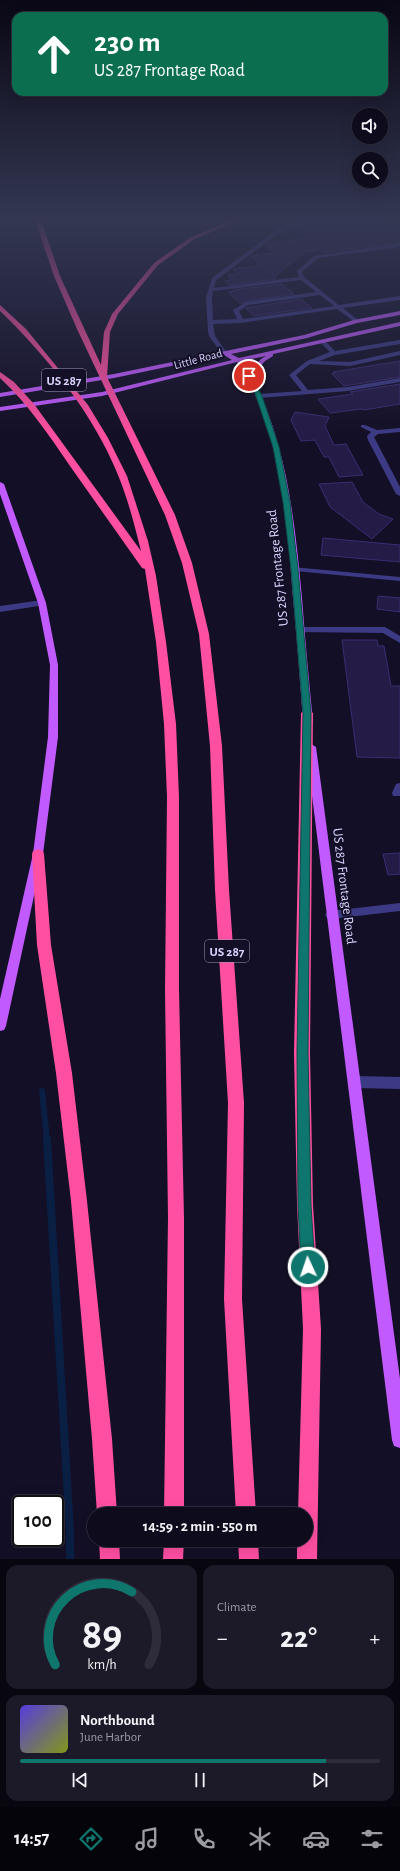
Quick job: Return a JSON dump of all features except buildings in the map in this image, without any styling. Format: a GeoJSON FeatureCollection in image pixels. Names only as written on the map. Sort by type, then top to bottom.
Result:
{"type":"FeatureCollection","features":[{"type":"Feature","properties":{"kind":"highway","name":"US 287"},"geometry":{"type":"LineString","coordinates":[[65,293],[89,348],[170,515],[187,563],[204,634],[216,746],[222,890],[236,1103],[233,1299],[246,1507]]}},
{"type":"Feature","properties":{"kind":"highway"},"geometry":{"type":"LineString","coordinates":[[104,377],[107,332],[115,314],[132,293]]}},
{"type":"Feature","properties":{"kind":"highway","name":"US 287"},"geometry":{"type":"LineString","coordinates":[[0,307],[24,330],[43,353],[85,407],[104,438],[124,476],[143,541],[151,576],[170,724],[173,798],[172,990],[176,1218],[174,1507]]}},
{"type":"Feature","properties":{"kind":"highway"},"geometry":{"type":"LineString","coordinates":[[0,374],[40,418],[129,540],[151,576]]}},
{"type":"Feature","properties":{"kind":"highway"},"geometry":{"type":"LineString","coordinates":[[307,713],[302,1053],[304,1205],[312,1329],[307,1559]]}},
{"type":"Feature","properties":{"kind":"highway"},"geometry":{"type":"LineString","coordinates":[[38,854],[44,945],[64,1073],[79,1201],[102,1439],[107,1507]]}},
{"type":"Feature","properties":{"kind":"highway"},"geometry":{"type":"LineString","coordinates":[[109,1547],[110,1559]]}},
{"type":"Feature","properties":{"kind":"highway"},"geometry":{"type":"LineString","coordinates":[[173,1559],[174,1547]]}},
{"type":"Feature","properties":{"kind":"highway"},"geometry":{"type":"LineString","coordinates":[[248,1547],[249,1559]]}},
{"type":"Feature","properties":{"kind":"main road","name":"Little Road"},"geometry":{"type":"LineString","coordinates":[[0,395],[114,376],[305,337],[356,321],[400,313]]}},
{"type":"Feature","properties":{"kind":"main road","name":"Little Road"},"geometry":{"type":"LineString","coordinates":[[0,409],[102,394],[152,383],[276,351],[323,342],[400,324]]}},
{"type":"Feature","properties":{"kind":"main road"},"geometry":{"type":"LineString","coordinates":[[249,376],[263,360],[276,351]]}},
{"type":"Feature","properties":{"kind":"main road","name":"US 287 Frontage Road"},"geometry":{"type":"LineString","coordinates":[[224,353],[238,360],[249,376],[259,396],[276,447],[287,502],[295,569],[307,713],[331,915],[355,1082],[400,1440]]}},
{"type":"Feature","properties":{"kind":"main road"},"geometry":{"type":"LineString","coordinates":[[0,484],[3,498],[42,603],[54,665],[53,737],[38,854],[0,1026]]}},
{"type":"Feature","properties":{"kind":"street"},"geometry":{"type":"LineString","coordinates":[[211,293],[209,314],[212,336],[224,353]]}},
{"type":"Feature","properties":{"kind":"street"},"geometry":{"type":"LineString","coordinates":[[241,321],[236,310],[246,304],[320,293],[356,321]]}},
{"type":"Feature","properties":{"kind":"street"},"geometry":{"type":"LineString","coordinates":[[211,322],[241,321],[336,306],[400,298]]}},
{"type":"Feature","properties":{"kind":"street"},"geometry":{"type":"LineString","coordinates":[[323,342],[334,353]]}},
{"type":"Feature","properties":{"kind":"street"},"geometry":{"type":"LineString","coordinates":[[307,393],[292,375],[309,362],[334,353],[400,342]]}},
{"type":"Feature","properties":{"kind":"street"},"geometry":{"type":"LineString","coordinates":[[309,362],[350,364],[400,353]]}},
{"type":"Feature","properties":{"kind":"street"},"geometry":{"type":"LineString","coordinates":[[259,396],[348,389],[400,380]]}},
{"type":"Feature","properties":{"kind":"street"},"geometry":{"type":"LineString","coordinates":[[363,426],[376,432]]}},
{"type":"Feature","properties":{"kind":"street"},"geometry":{"type":"LineString","coordinates":[[400,430],[376,432],[370,436],[400,494]]}},
{"type":"Feature","properties":{"kind":"street"},"geometry":{"type":"LineString","coordinates":[[295,569],[400,579]]}},
{"type":"Feature","properties":{"kind":"street"},"geometry":{"type":"LineString","coordinates":[[0,609],[42,603]]}},
{"type":"Feature","properties":{"kind":"street"},"geometry":{"type":"LineString","coordinates":[[300,630],[385,630],[400,640]]}},
{"type":"Feature","properties":{"kind":"street"},"geometry":{"type":"LineString","coordinates":[[331,915],[400,907]]}},
{"type":"Feature","properties":{"kind":"street"},"geometry":{"type":"LineString","coordinates":[[355,1082],[400,1083]]}},
{"type":"Feature","properties":{"kind":"waterway"},"geometry":{"type":"LineString","coordinates":[[42,1091],[47,1140]]}},
{"type":"Feature","properties":{"kind":"waterway"},"geometry":{"type":"LineString","coordinates":[[47,1139],[70,1532],[70,1559]]}},
{"type":"Feature","properties":{"kind":"route"},"geometry":{"type":"LineString","coordinates":[[249,376],[266,414],[276,447],[287,502],[295,569],[307,713],[302,1053],[304,1205],[308,1267]]}}]}
